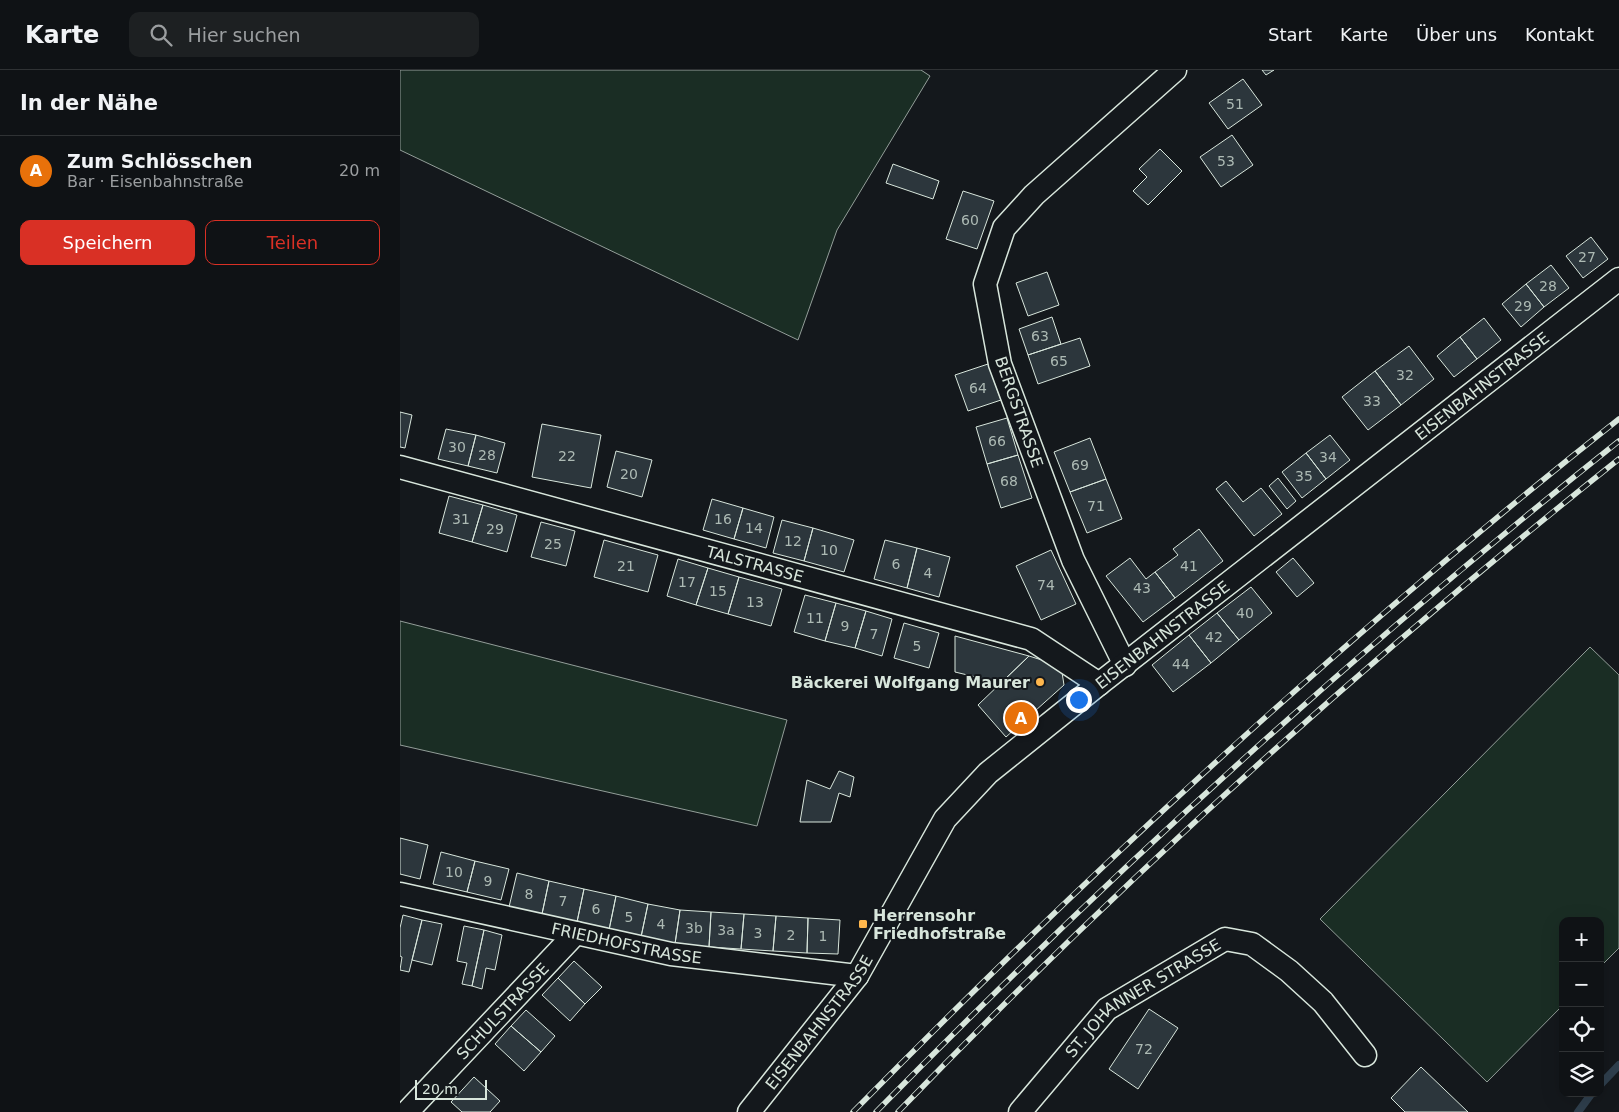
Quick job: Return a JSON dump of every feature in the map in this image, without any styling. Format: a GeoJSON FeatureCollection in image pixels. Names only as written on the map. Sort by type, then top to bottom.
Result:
{"type":"FeatureCollection","features":[{"type":"Feature","properties":{"kind":"street","name":"BERGSTRASSE"},"geometry":{"type":"LineString","coordinates":[[1125,665],[1073,560],[1000,364],[985,284],[1004,228],[1034,195],[1175,70]]}},
{"type":"Feature","properties":{"kind":"street","name":"EISENBAHNSTRASSE"},"geometry":{"type":"LineString","coordinates":[[748,1112],[856,976],[945,819],[988,773],[1099,684],[1619,278]]}},
{"type":"Feature","properties":{"kind":"street","name":"TALSTRASSE"},"geometry":{"type":"LineString","coordinates":[[400,466],[1031,639],[1099,684]]}},
{"type":"Feature","properties":{"kind":"street","name":"FRIEDHOFSTRASSE"},"geometry":{"type":"LineString","coordinates":[[400,894],[671,954],[856,976]]}},
{"type":"Feature","properties":{"kind":"street","name":"SCHULSTRASSE"},"geometry":{"type":"LineString","coordinates":[[407,1112],[576,933]]}},
{"type":"Feature","properties":{"kind":"street","name":"ST. JOHANNER STRASSE"},"geometry":{"type":"LineString","coordinates":[[1020,1112],[1107,1009],[1225,940],[1252,944],[1289,971],[1323,1002],[1365,1055]]}},
{"type":"Feature","properties":{"kind":"green space"},"geometry":{"type":"Polygon","coordinates":[[[400,70],[921,70],[930,76],[837,230],[798,340],[400,150],[400,70]]]}},
{"type":"Feature","properties":{"kind":"green space"},"geometry":{"type":"Polygon","coordinates":[[[400,621],[787,720],[757,826],[400,745],[400,621]]]}},
{"type":"Feature","properties":{"kind":"green space"},"geometry":{"type":"Polygon","coordinates":[[[1590,647],[1619,675],[1619,948],[1604,963],[1604,917],[1559,917],[1559,1009],[1487,1082],[1320,919],[1590,647]]]}},
{"type":"Feature","properties":{"kind":"building"},"geometry":{"type":"Polygon","coordinates":[[[1262,70],[1274,70],[1266,75],[1262,70]]]}},
{"type":"Feature","properties":{"kind":"building"},"geometry":{"type":"Polygon","coordinates":[[[1243,79],[1262,105],[1228,129],[1209,103],[1243,79]]]}},
{"type":"Feature","properties":{"kind":"building"},"geometry":{"type":"Polygon","coordinates":[[[1232,135],[1253,165],[1221,187],[1200,157],[1232,135]]]}},
{"type":"Feature","properties":{"kind":"building"},"geometry":{"type":"Polygon","coordinates":[[[1160,149],[1182,171],[1148,205],[1133,191],[1147,177],[1139,169],[1160,149]]]}},
{"type":"Feature","properties":{"kind":"building"},"geometry":{"type":"Polygon","coordinates":[[[893,164],[939,181],[933,199],[886,183],[893,164]]]}},
{"type":"Feature","properties":{"kind":"building"},"geometry":{"type":"Polygon","coordinates":[[[963,191],[994,201],[977,249],[946,239],[963,191]]]}},
{"type":"Feature","properties":{"kind":"building"},"geometry":{"type":"Polygon","coordinates":[[[1591,237],[1608,259],[1583,278],[1566,256],[1591,237]]]}},
{"type":"Feature","properties":{"kind":"building"},"geometry":{"type":"Polygon","coordinates":[[[1551,265],[1569,288],[1544,307],[1526,284],[1551,265]]]}},
{"type":"Feature","properties":{"kind":"building"},"geometry":{"type":"Polygon","coordinates":[[[1047,272],[1059,305],[1028,316],[1016,283],[1047,272]]]}},
{"type":"Feature","properties":{"kind":"building"},"geometry":{"type":"Polygon","coordinates":[[[1526,284],[1544,307],[1521,327],[1502,304],[1526,284]]]}},
{"type":"Feature","properties":{"kind":"building"},"geometry":{"type":"Polygon","coordinates":[[[1052,317],[1061,344],[1028,355],[1019,329],[1052,317]]]}},
{"type":"Feature","properties":{"kind":"building"},"geometry":{"type":"Polygon","coordinates":[[[1484,318],[1501,340],[1477,359],[1460,337],[1484,318]]]}},
{"type":"Feature","properties":{"kind":"building"},"geometry":{"type":"Polygon","coordinates":[[[1460,337],[1477,359],[1454,377],[1437,356],[1460,337]]]}},
{"type":"Feature","properties":{"kind":"building"},"geometry":{"type":"Polygon","coordinates":[[[1080,338],[1090,366],[1038,384],[1028,355],[1080,338]]]}},
{"type":"Feature","properties":{"kind":"building"},"geometry":{"type":"Polygon","coordinates":[[[1409,346],[1434,379],[1401,405],[1375,371],[1409,346]]]}},
{"type":"Feature","properties":{"kind":"building"},"geometry":{"type":"Polygon","coordinates":[[[988,364],[1001,400],[968,411],[955,375],[988,364]]]}},
{"type":"Feature","properties":{"kind":"building"},"geometry":{"type":"Polygon","coordinates":[[[1375,371],[1401,405],[1368,430],[1342,397],[1375,371]]]}},
{"type":"Feature","properties":{"kind":"building"},"geometry":{"type":"Polygon","coordinates":[[[400,412],[412,415],[405,448],[400,447],[400,412]]]}},
{"type":"Feature","properties":{"kind":"building"},"geometry":{"type":"Polygon","coordinates":[[[1007,418],[1018,455],[987,464],[976,427],[1007,418]]]}},
{"type":"Feature","properties":{"kind":"building"},"geometry":{"type":"Polygon","coordinates":[[[542,424],[601,435],[591,488],[532,477],[542,424]]]}},
{"type":"Feature","properties":{"kind":"building"},"geometry":{"type":"Polygon","coordinates":[[[446,429],[476,435],[468,466],[438,459],[446,429]]]}},
{"type":"Feature","properties":{"kind":"building"},"geometry":{"type":"Polygon","coordinates":[[[476,435],[505,443],[497,473],[468,466],[476,435]]]}},
{"type":"Feature","properties":{"kind":"building"},"geometry":{"type":"Polygon","coordinates":[[[1330,435],[1350,460],[1326,479],[1306,453],[1330,435]]]}},
{"type":"Feature","properties":{"kind":"building"},"geometry":{"type":"Polygon","coordinates":[[[1090,438],[1106,479],[1070,492],[1054,452],[1090,438]]]}},
{"type":"Feature","properties":{"kind":"building"},"geometry":{"type":"Polygon","coordinates":[[[616,451],[652,460],[642,497],[607,487],[616,451]]]}},
{"type":"Feature","properties":{"kind":"building"},"geometry":{"type":"Polygon","coordinates":[[[1306,453],[1326,479],[1302,498],[1282,472],[1306,453]]]}},
{"type":"Feature","properties":{"kind":"building"},"geometry":{"type":"Polygon","coordinates":[[[1018,455],[1032,498],[1001,508],[987,464],[1018,455]]]}},
{"type":"Feature","properties":{"kind":"building"},"geometry":{"type":"Polygon","coordinates":[[[1278,478],[1296,501],[1287,509],[1269,486],[1278,478]]]}},
{"type":"Feature","properties":{"kind":"building"},"geometry":{"type":"Polygon","coordinates":[[[1106,479],[1122,519],[1087,533],[1070,492],[1106,479]]]}},
{"type":"Feature","properties":{"kind":"building"},"geometry":{"type":"Polygon","coordinates":[[[1226,481],[1243,502],[1261,488],[1282,514],[1254,536],[1216,489],[1226,481]]]}},
{"type":"Feature","properties":{"kind":"building"},"geometry":{"type":"Polygon","coordinates":[[[449,496],[483,505],[472,542],[439,533],[449,496]]]}},
{"type":"Feature","properties":{"kind":"building"},"geometry":{"type":"Polygon","coordinates":[[[712,499],[743,508],[734,539],[703,530],[712,499]]]}},
{"type":"Feature","properties":{"kind":"building"},"geometry":{"type":"Polygon","coordinates":[[[483,505],[517,515],[507,552],[472,542],[483,505]]]}},
{"type":"Feature","properties":{"kind":"building"},"geometry":{"type":"Polygon","coordinates":[[[743,508],[774,517],[766,548],[734,539],[743,508]]]}},
{"type":"Feature","properties":{"kind":"building"},"geometry":{"type":"Polygon","coordinates":[[[782,520],[813,528],[804,561],[773,553],[782,520]]]}},
{"type":"Feature","properties":{"kind":"building"},"geometry":{"type":"Polygon","coordinates":[[[541,522],[575,531],[566,566],[531,557],[541,522]]]}},
{"type":"Feature","properties":{"kind":"building"},"geometry":{"type":"Polygon","coordinates":[[[813,528],[854,540],[844,572],[804,561],[813,528]]]}},
{"type":"Feature","properties":{"kind":"building"},"geometry":{"type":"Polygon","coordinates":[[[1199,529],[1223,561],[1175,598],[1155,572],[1178,555],[1173,549],[1199,529]]]}},
{"type":"Feature","properties":{"kind":"building"},"geometry":{"type":"Polygon","coordinates":[[[604,540],[658,555],[648,592],[594,577],[604,540]]]}},
{"type":"Feature","properties":{"kind":"building"},"geometry":{"type":"Polygon","coordinates":[[[885,540],[917,548],[907,588],[874,579],[885,540]]]}},
{"type":"Feature","properties":{"kind":"building"},"geometry":{"type":"Polygon","coordinates":[[[917,548],[950,557],[939,597],[907,588],[917,548]]]}},
{"type":"Feature","properties":{"kind":"building"},"geometry":{"type":"Polygon","coordinates":[[[1051,550],[1076,604],[1041,620],[1016,566],[1051,550]]]}},
{"type":"Feature","properties":{"kind":"building"},"geometry":{"type":"Polygon","coordinates":[[[1130,558],[1146,579],[1155,572],[1175,598],[1143,622],[1106,576],[1130,558]]]}},
{"type":"Feature","properties":{"kind":"building"},"geometry":{"type":"Polygon","coordinates":[[[1293,558],[1314,583],[1297,597],[1276,572],[1293,558]]]}},
{"type":"Feature","properties":{"kind":"building"},"geometry":{"type":"Polygon","coordinates":[[[678,559],[708,568],[696,605],[667,596],[678,559]]]}},
{"type":"Feature","properties":{"kind":"building"},"geometry":{"type":"Polygon","coordinates":[[[708,568],[739,577],[728,614],[696,605],[708,568]]]}},
{"type":"Feature","properties":{"kind":"building"},"geometry":{"type":"Polygon","coordinates":[[[739,577],[782,589],[771,626],[728,614],[739,577]]]}},
{"type":"Feature","properties":{"kind":"building"},"geometry":{"type":"Polygon","coordinates":[[[1251,587],[1272,613],[1239,640],[1217,613],[1251,587]]]}},
{"type":"Feature","properties":{"kind":"building"},"geometry":{"type":"Polygon","coordinates":[[[805,595],[836,603],[825,641],[794,632],[805,595]]]}},
{"type":"Feature","properties":{"kind":"building"},"geometry":{"type":"Polygon","coordinates":[[[836,603],[866,611],[855,648],[825,641],[836,603]]]}},
{"type":"Feature","properties":{"kind":"building"},"geometry":{"type":"Polygon","coordinates":[[[866,611],[892,619],[882,656],[855,648],[866,611]]]}},
{"type":"Feature","properties":{"kind":"building"},"geometry":{"type":"Polygon","coordinates":[[[1217,613],[1239,640],[1211,663],[1189,635],[1217,613]]]}},
{"type":"Feature","properties":{"kind":"building"},"geometry":{"type":"Polygon","coordinates":[[[904,623],[939,633],[929,668],[894,658],[904,623]]]}},
{"type":"Feature","properties":{"kind":"building"},"geometry":{"type":"Polygon","coordinates":[[[1189,635],[1211,663],[1173,692],[1152,665],[1189,635]]]}},
{"type":"Feature","properties":{"kind":"building"},"geometry":{"type":"Polygon","coordinates":[[[955,636],[1029,656],[1001,683],[955,672],[955,636]]]}},
{"type":"Feature","properties":{"kind":"building"},"geometry":{"type":"Polygon","coordinates":[[[1029,656],[1061,666],[1064,685],[1006,737],[978,705],[1029,656]]]}},
{"type":"Feature","properties":{"kind":"building"},"geometry":{"type":"Polygon","coordinates":[[[839,771],[854,777],[850,797],[839,793],[831,822],[800,822],[807,780],[830,789],[839,771]]]}},
{"type":"Feature","properties":{"kind":"building"},"geometry":{"type":"Polygon","coordinates":[[[400,838],[428,845],[420,879],[400,874],[400,838]]]}},
{"type":"Feature","properties":{"kind":"building"},"geometry":{"type":"Polygon","coordinates":[[[441,852],[475,861],[467,892],[433,884],[441,852]]]}},
{"type":"Feature","properties":{"kind":"building"},"geometry":{"type":"Polygon","coordinates":[[[475,861],[509,869],[501,900],[467,892],[475,861]]]}},
{"type":"Feature","properties":{"kind":"building"},"geometry":{"type":"Polygon","coordinates":[[[517,873],[549,881],[542,914],[509,907],[517,873]]]}},
{"type":"Feature","properties":{"kind":"building"},"geometry":{"type":"Polygon","coordinates":[[[549,881],[584,889],[577,922],[542,914],[549,881]]]}},
{"type":"Feature","properties":{"kind":"building"},"geometry":{"type":"Polygon","coordinates":[[[584,889],[616,896],[609,930],[577,922],[584,889]]]}},
{"type":"Feature","properties":{"kind":"building"},"geometry":{"type":"Polygon","coordinates":[[[616,896],[648,904],[641,937],[609,930],[616,896]]]}},
{"type":"Feature","properties":{"kind":"building"},"geometry":{"type":"Polygon","coordinates":[[[648,904],[680,910],[675,944],[641,937],[648,904]]]}},
{"type":"Feature","properties":{"kind":"building"},"geometry":{"type":"Polygon","coordinates":[[[680,910],[711,912],[709,947],[675,944],[680,910]]]}},
{"type":"Feature","properties":{"kind":"building"},"geometry":{"type":"Polygon","coordinates":[[[711,912],[744,914],[741,949],[709,947],[711,912]]]}},
{"type":"Feature","properties":{"kind":"building"},"geometry":{"type":"Polygon","coordinates":[[[744,914],[776,916],[773,951],[741,949],[744,914]]]}},
{"type":"Feature","properties":{"kind":"building"},"geometry":{"type":"Polygon","coordinates":[[[403,915],[422,920],[409,972],[400,970],[402,957],[400,956],[400,928],[403,915]]]}},
{"type":"Feature","properties":{"kind":"building"},"geometry":{"type":"Polygon","coordinates":[[[776,916],[808,918],[807,953],[773,951],[776,916]]]}},
{"type":"Feature","properties":{"kind":"building"},"geometry":{"type":"Polygon","coordinates":[[[808,918],[840,920],[838,954],[807,953],[808,918]]]}},
{"type":"Feature","properties":{"kind":"building"},"geometry":{"type":"Polygon","coordinates":[[[422,920],[442,924],[432,965],[412,960],[422,920]]]}},
{"type":"Feature","properties":{"kind":"building"},"geometry":{"type":"Polygon","coordinates":[[[464,926],[484,930],[472,986],[462,984],[467,963],[457,961],[464,926]]]}},
{"type":"Feature","properties":{"kind":"building"},"geometry":{"type":"Polygon","coordinates":[[[484,930],[502,935],[495,970],[486,968],[482,989],[472,986],[484,930]]]}},
{"type":"Feature","properties":{"kind":"building"},"geometry":{"type":"Polygon","coordinates":[[[574,961],[602,987],[585,1004],[558,978],[574,961]]]}},
{"type":"Feature","properties":{"kind":"building"},"geometry":{"type":"Polygon","coordinates":[[[558,978],[585,1004],[570,1021],[542,995],[558,978]]]}},
{"type":"Feature","properties":{"kind":"building"},"geometry":{"type":"Polygon","coordinates":[[[1149,1009],[1178,1028],[1138,1089],[1109,1069],[1149,1009]]]}},
{"type":"Feature","properties":{"kind":"building"},"geometry":{"type":"Polygon","coordinates":[[[526,1010],[555,1036],[541,1052],[511,1026],[526,1010]]]}},
{"type":"Feature","properties":{"kind":"building"},"geometry":{"type":"Polygon","coordinates":[[[511,1026],[541,1052],[524,1071],[495,1044],[511,1026]]]}},
{"type":"Feature","properties":{"kind":"building"},"geometry":{"type":"Polygon","coordinates":[[[1421,1067],[1468,1112],[1405,1112],[1391,1098],[1421,1067]]]}},
{"type":"Feature","properties":{"kind":"building"},"geometry":{"type":"Polygon","coordinates":[[[474,1077],[500,1101],[490,1112],[462,1112],[451,1102],[474,1077]]]}},
{"type":"Feature","properties":{"kind":"waterway"},"geometry":{"type":"LineString","coordinates":[[1604,1081],[1619,1065]]}},
{"type":"Feature","properties":{"kind":"waterway"},"geometry":{"type":"LineString","coordinates":[[1578,1112],[1589,1097]]}},
{"type":"Feature","properties":{"kind":"railway"},"geometry":{"type":"LineString","coordinates":[[853,1112],[944,1020],[1130,841],[1321,667],[1518,500],[1619,419]]}},
{"type":"Feature","properties":{"kind":"railway"},"geometry":{"type":"LineString","coordinates":[[876,1112],[1054,936],[1237,765],[1425,600],[1619,441]]}},
{"type":"Feature","properties":{"kind":"railway"},"geometry":{"type":"LineString","coordinates":[[898,1112],[1070,940],[1248,774],[1431,613],[1619,459]]}},
{"type":"Feature","properties":{"kind":"place","name":"Bäckerei Wolfgang Maurer"},"geometry":{"type":"Point","coordinates":[1040,682]}},
{"type":"Feature","properties":{"kind":"place","name":"Zum Schlösschen"},"geometry":{"type":"Point","coordinates":[1021,718]}},
{"type":"Feature","properties":{"kind":"place","name":"Herrensohr Friedhofstraße"},"geometry":{"type":"Point","coordinates":[863,924]}}]}
